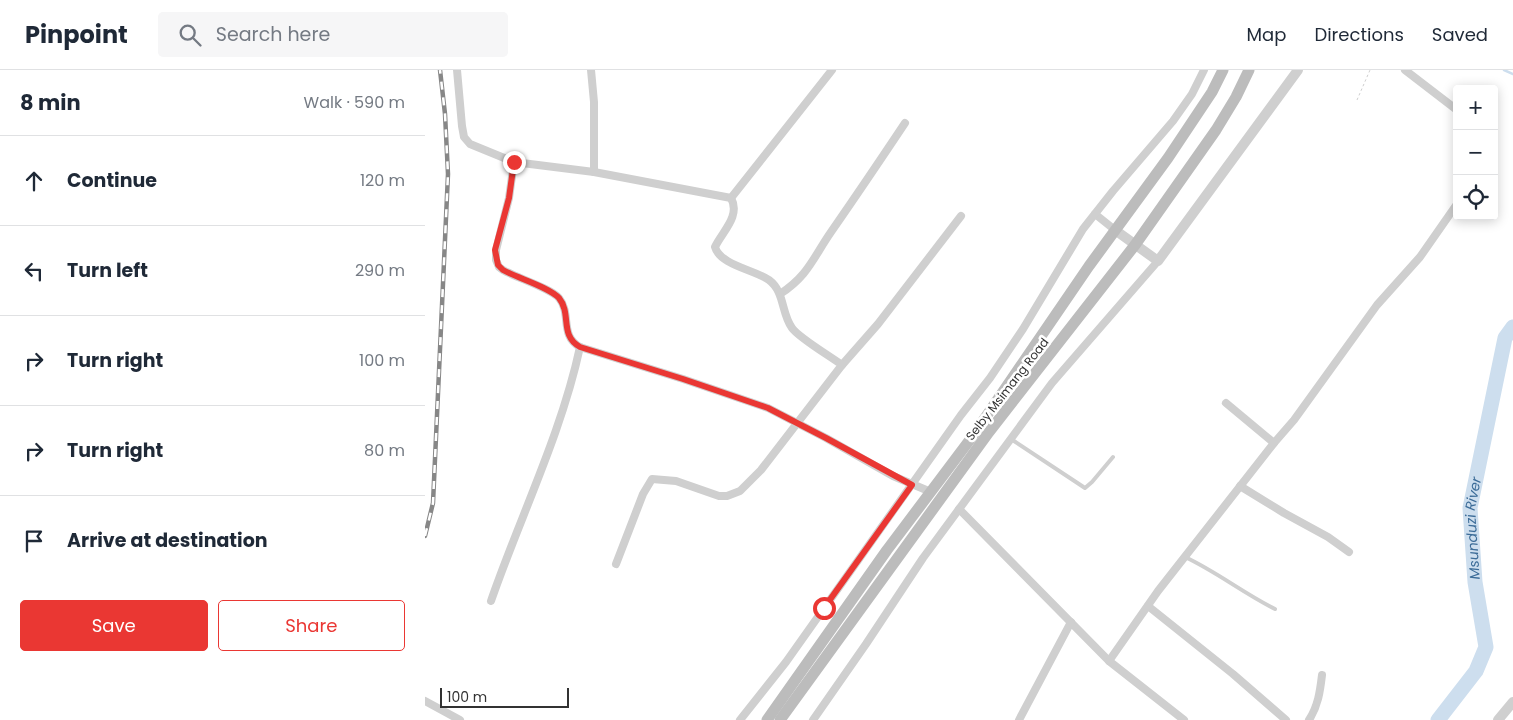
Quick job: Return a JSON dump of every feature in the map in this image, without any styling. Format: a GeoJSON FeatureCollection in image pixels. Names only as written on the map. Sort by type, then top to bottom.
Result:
{"type":"FeatureCollection","features":[{"type":"Feature","properties":{"kind":"main road","name":"Selby Msimang Road"},"geometry":{"type":"LineString","coordinates":[[767,720],[887,550],[973,437],[1115,230],[1194,121],[1223,70]]}},
{"type":"Feature","properties":{"kind":"main road","name":"Selby Msimang Road"},"geometry":{"type":"LineString","coordinates":[[779,720],[989,432],[1135,245],[1216,130],[1236,97],[1249,70]]}},
{"type":"Feature","properties":{"kind":"street"},"geometry":{"type":"LineString","coordinates":[[457,70],[464,137],[470,144],[514,162],[594,172],[731,198]]}},
{"type":"Feature","properties":{"kind":"street"},"geometry":{"type":"LineString","coordinates":[[591,70],[594,102],[594,172]]}},
{"type":"Feature","properties":{"kind":"street"},"geometry":{"type":"LineString","coordinates":[[731,198],[832,70]]}},
{"type":"Feature","properties":{"kind":"street"},"geometry":{"type":"LineString","coordinates":[[739,720],[786,662],[995,370],[1023,329],[1074,243],[1095,214],[1173,121],[1204,70]]}},
{"type":"Feature","properties":{"kind":"street"},"geometry":{"type":"LineString","coordinates":[[813,720],[923,558],[1052,383],[1158,261],[1298,70]]}},
{"type":"Feature","properties":{"kind":"street"},"geometry":{"type":"LineString","coordinates":[[1405,70],[1453,107]]}},
{"type":"Feature","properties":{"kind":"street"},"geometry":{"type":"LineString","coordinates":[[780,294],[798,282],[805,274],[905,123]]}},
{"type":"Feature","properties":{"kind":"street"},"geometry":{"type":"LineString","coordinates":[[514,162],[509,198],[495,250],[496,260],[499,267],[503,270],[551,292],[559,298],[564,311],[569,338],[573,343],[580,347],[749,401],[798,423],[912,485],[931,492]]}},
{"type":"Feature","properties":{"kind":"street"},"geometry":{"type":"LineString","coordinates":[[731,198],[735,206],[733,215],[715,250],[725,260],[768,279],[780,294],[784,312],[795,332],[842,365]]}},
{"type":"Feature","properties":{"kind":"street"},"geometry":{"type":"LineString","coordinates":[[1109,661],[1185,556],[1294,420],[1377,305],[1420,257],[1453,210]]}},
{"type":"Feature","properties":{"kind":"street"},"geometry":{"type":"LineString","coordinates":[[1095,214],[1158,261]]}},
{"type":"Feature","properties":{"kind":"street"},"geometry":{"type":"LineString","coordinates":[[616,564],[643,494],[652,479],[676,481],[719,496],[736,493],[747,486],[842,365],[879,324],[961,216]]}},
{"type":"Feature","properties":{"kind":"street"},"geometry":{"type":"LineString","coordinates":[[491,601],[554,433],[575,371],[580,347]]}},
{"type":"Feature","properties":{"kind":"street"},"geometry":{"type":"LineString","coordinates":[[1226,403],[1274,443]]}},
{"type":"Feature","properties":{"kind":"street"},"geometry":{"type":"LineString","coordinates":[[1240,486],[1328,537],[1349,552]]}},
{"type":"Feature","properties":{"kind":"street"},"geometry":{"type":"LineString","coordinates":[[959,509],[1109,661],[1184,720]]}},
{"type":"Feature","properties":{"kind":"street"},"geometry":{"type":"LineString","coordinates":[[1148,606],[1233,674],[1286,720]]}},
{"type":"Feature","properties":{"kind":"street"},"geometry":{"type":"LineString","coordinates":[[1019,720],[1071,622]]}},
{"type":"Feature","properties":{"kind":"street"},"geometry":{"type":"LineString","coordinates":[[1309,720],[1316,709],[1322,675]]}},
{"type":"Feature","properties":{"kind":"street"},"geometry":{"type":"LineString","coordinates":[[425,701],[461,720]]}},
{"type":"Feature","properties":{"kind":"street"},"geometry":{"type":"LineString","coordinates":[[1498,720],[1513,702]]}},
{"type":"Feature","properties":{"kind":"lane"},"geometry":{"type":"LineString","coordinates":[[1011,439],[1085,488],[1113,457]]}},
{"type":"Feature","properties":{"kind":"lane"},"geometry":{"type":"LineString","coordinates":[[1185,556],[1213,570],[1242,592],[1275,609]]}},
{"type":"Feature","properties":{"kind":"path"},"geometry":{"type":"LineString","coordinates":[[1357,100],[1370,70]]}},
{"type":"Feature","properties":{"kind":"waterway"},"geometry":{"type":"LineString","coordinates":[[1504,70],[1513,74]]}},
{"type":"Feature","properties":{"kind":"waterway","name":"Msunduzi River"},"geometry":{"type":"LineString","coordinates":[[1438,720],[1476,671],[1486,647],[1475,582],[1470,508],[1505,338],[1513,327]]}},
{"type":"Feature","properties":{"kind":"railway"},"geometry":{"type":"LineString","coordinates":[[425,536],[433,503],[448,174],[445,114],[440,70]]}},
{"type":"Feature","properties":{"kind":"route"},"geometry":{"type":"LineString","coordinates":[[514,162],[509,198],[495,250],[496,260],[499,267],[503,270],[551,292],[559,298],[571,342],[580,347],[768,408],[912,485],[824,608]]}}]}
